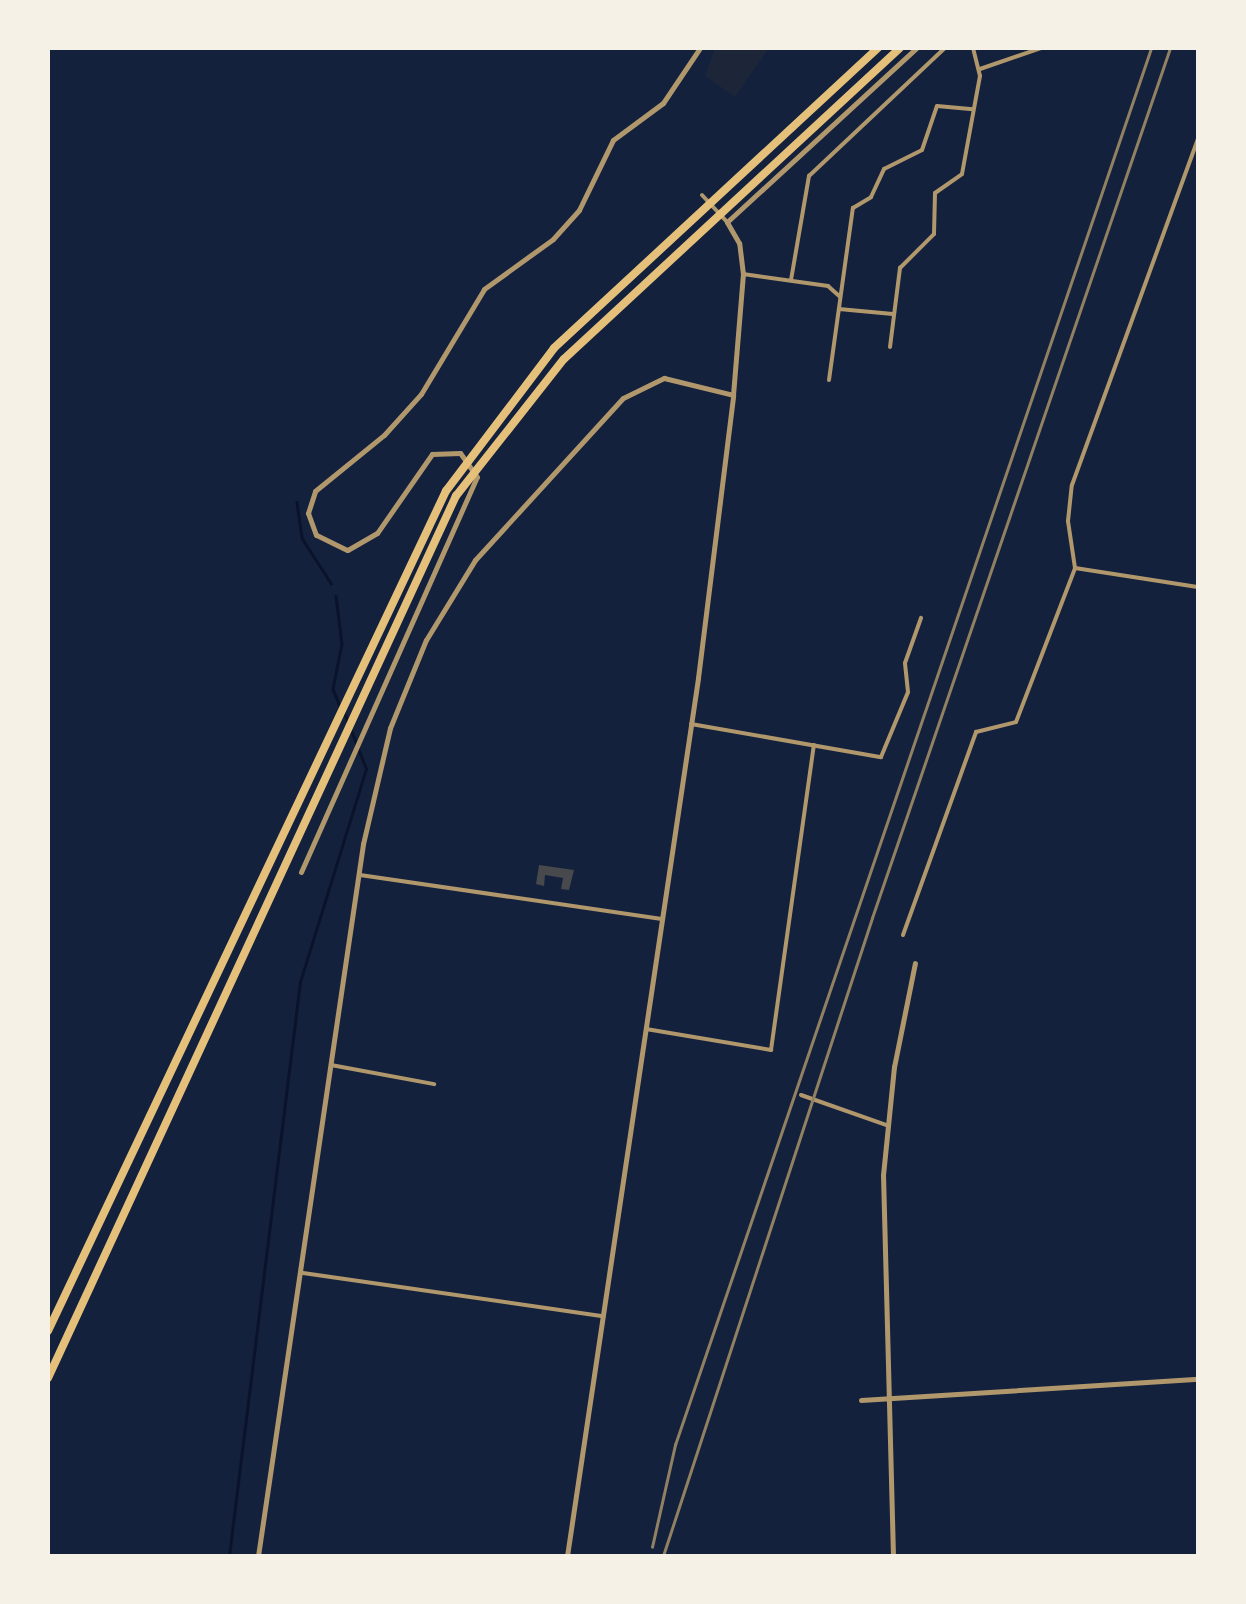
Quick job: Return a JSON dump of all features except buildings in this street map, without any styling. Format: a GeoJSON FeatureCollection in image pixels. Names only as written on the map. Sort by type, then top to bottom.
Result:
{"type":"FeatureCollection","features":[{"type":"Feature","properties":{"kind":"highway"},"geometry":{"type":"LineString","coordinates":[[48,1331],[334,732],[410,558],[490,427],[554,348],[878,48]]}},
{"type":"Feature","properties":{"kind":"highway"},"geometry":{"type":"LineString","coordinates":[[48,1378],[420,564],[501,431],[564,359],[900,48]]}},
{"type":"Feature","properties":{"kind":"street"},"geometry":{"type":"LineString","coordinates":[[301,872],[477,477],[460,454],[432,454],[377,533],[347,550],[316,535],[308,513],[315,490],[384,435],[421,394],[484,288],[554,239],[580,210],[613,140],[663,104],[700,48]]}},
{"type":"Feature","properties":{"kind":"street"},"geometry":{"type":"LineString","coordinates":[[727,222],[916,48]]}},
{"type":"Feature","properties":{"kind":"street"},"geometry":{"type":"LineString","coordinates":[[791,280],[809,176],[945,48]]}},
{"type":"Feature","properties":{"kind":"street"},"geometry":{"type":"LineString","coordinates":[[890,347],[900,268],[934,234],[932,198],[962,174],[980,70],[973,48]]}},
{"type":"Feature","properties":{"kind":"street"},"geometry":{"type":"LineString","coordinates":[[980,70],[1041,48]]}},
{"type":"Feature","properties":{"kind":"street"},"geometry":{"type":"LineString","coordinates":[[829,380],[853,208],[871,198],[884,169],[922,150],[936,106],[973,109]]}},
{"type":"Feature","properties":{"kind":"street"},"geometry":{"type":"LineString","coordinates":[[903,934],[976,732],[1016,722],[1075,568],[1068,522],[1072,486],[1198,138]]}},
{"type":"Feature","properties":{"kind":"street"},"geometry":{"type":"LineString","coordinates":[[567,1556],[691,724],[732,395],[744,274],[739,243],[727,222],[702,195]]}},
{"type":"Feature","properties":{"kind":"street"},"geometry":{"type":"LineString","coordinates":[[744,274],[828,286],[840,297]]}},
{"type":"Feature","properties":{"kind":"street"},"geometry":{"type":"LineString","coordinates":[[839,309],[893,314]]}},
{"type":"Feature","properties":{"kind":"street"},"geometry":{"type":"LineString","coordinates":[[258,1556],[358,875],[390,728],[426,640],[475,560],[642,385],[688,380],[732,395]]}},
{"type":"Feature","properties":{"kind":"street"},"geometry":{"type":"LineString","coordinates":[[1075,568],[1198,587]]}},
{"type":"Feature","properties":{"kind":"street"},"geometry":{"type":"LineString","coordinates":[[691,724],[882,757],[908,692],[905,663],[921,618]]}},
{"type":"Feature","properties":{"kind":"street"},"geometry":{"type":"LineString","coordinates":[[645,1029],[771,1050],[814,745]]}},
{"type":"Feature","properties":{"kind":"street"},"geometry":{"type":"LineString","coordinates":[[358,875],[662,918]]}},
{"type":"Feature","properties":{"kind":"street"},"geometry":{"type":"LineString","coordinates":[[893,1556],[892,1400],[884,1258],[886,1125],[915,962]]}},
{"type":"Feature","properties":{"kind":"street"},"geometry":{"type":"LineString","coordinates":[[331,1065],[434,1084]]}},
{"type":"Feature","properties":{"kind":"street"},"geometry":{"type":"LineString","coordinates":[[801,1095],[886,1125]]}},
{"type":"Feature","properties":{"kind":"street"},"geometry":{"type":"LineString","coordinates":[[302,1273],[603,1316]]}},
{"type":"Feature","properties":{"kind":"street"},"geometry":{"type":"LineString","coordinates":[[861,1400],[1198,1379]]}},
{"type":"Feature","properties":{"kind":"shaded area"},"geometry":{"type":"Polygon","coordinates":[[[715,48],[769,48],[735,97],[705,76],[715,48]]]}},
{"type":"Feature","properties":{"kind":"waterway"},"geometry":{"type":"LineString","coordinates":[[297,502],[302,538],[331,583]]}},
{"type":"Feature","properties":{"kind":"waterway"},"geometry":{"type":"LineString","coordinates":[[336,596],[342,644],[333,689],[340,706]]}},
{"type":"Feature","properties":{"kind":"waterway"},"geometry":{"type":"LineString","coordinates":[[229,1556],[300,982],[366,769],[344,713]]}},
{"type":"Feature","properties":{"kind":"railway"},"geometry":{"type":"LineString","coordinates":[[652,1547],[675,1445],[1151,48]]}},
{"type":"Feature","properties":{"kind":"railway"},"geometry":{"type":"LineString","coordinates":[[663,1556],[872,918],[1170,48]]}}]}
